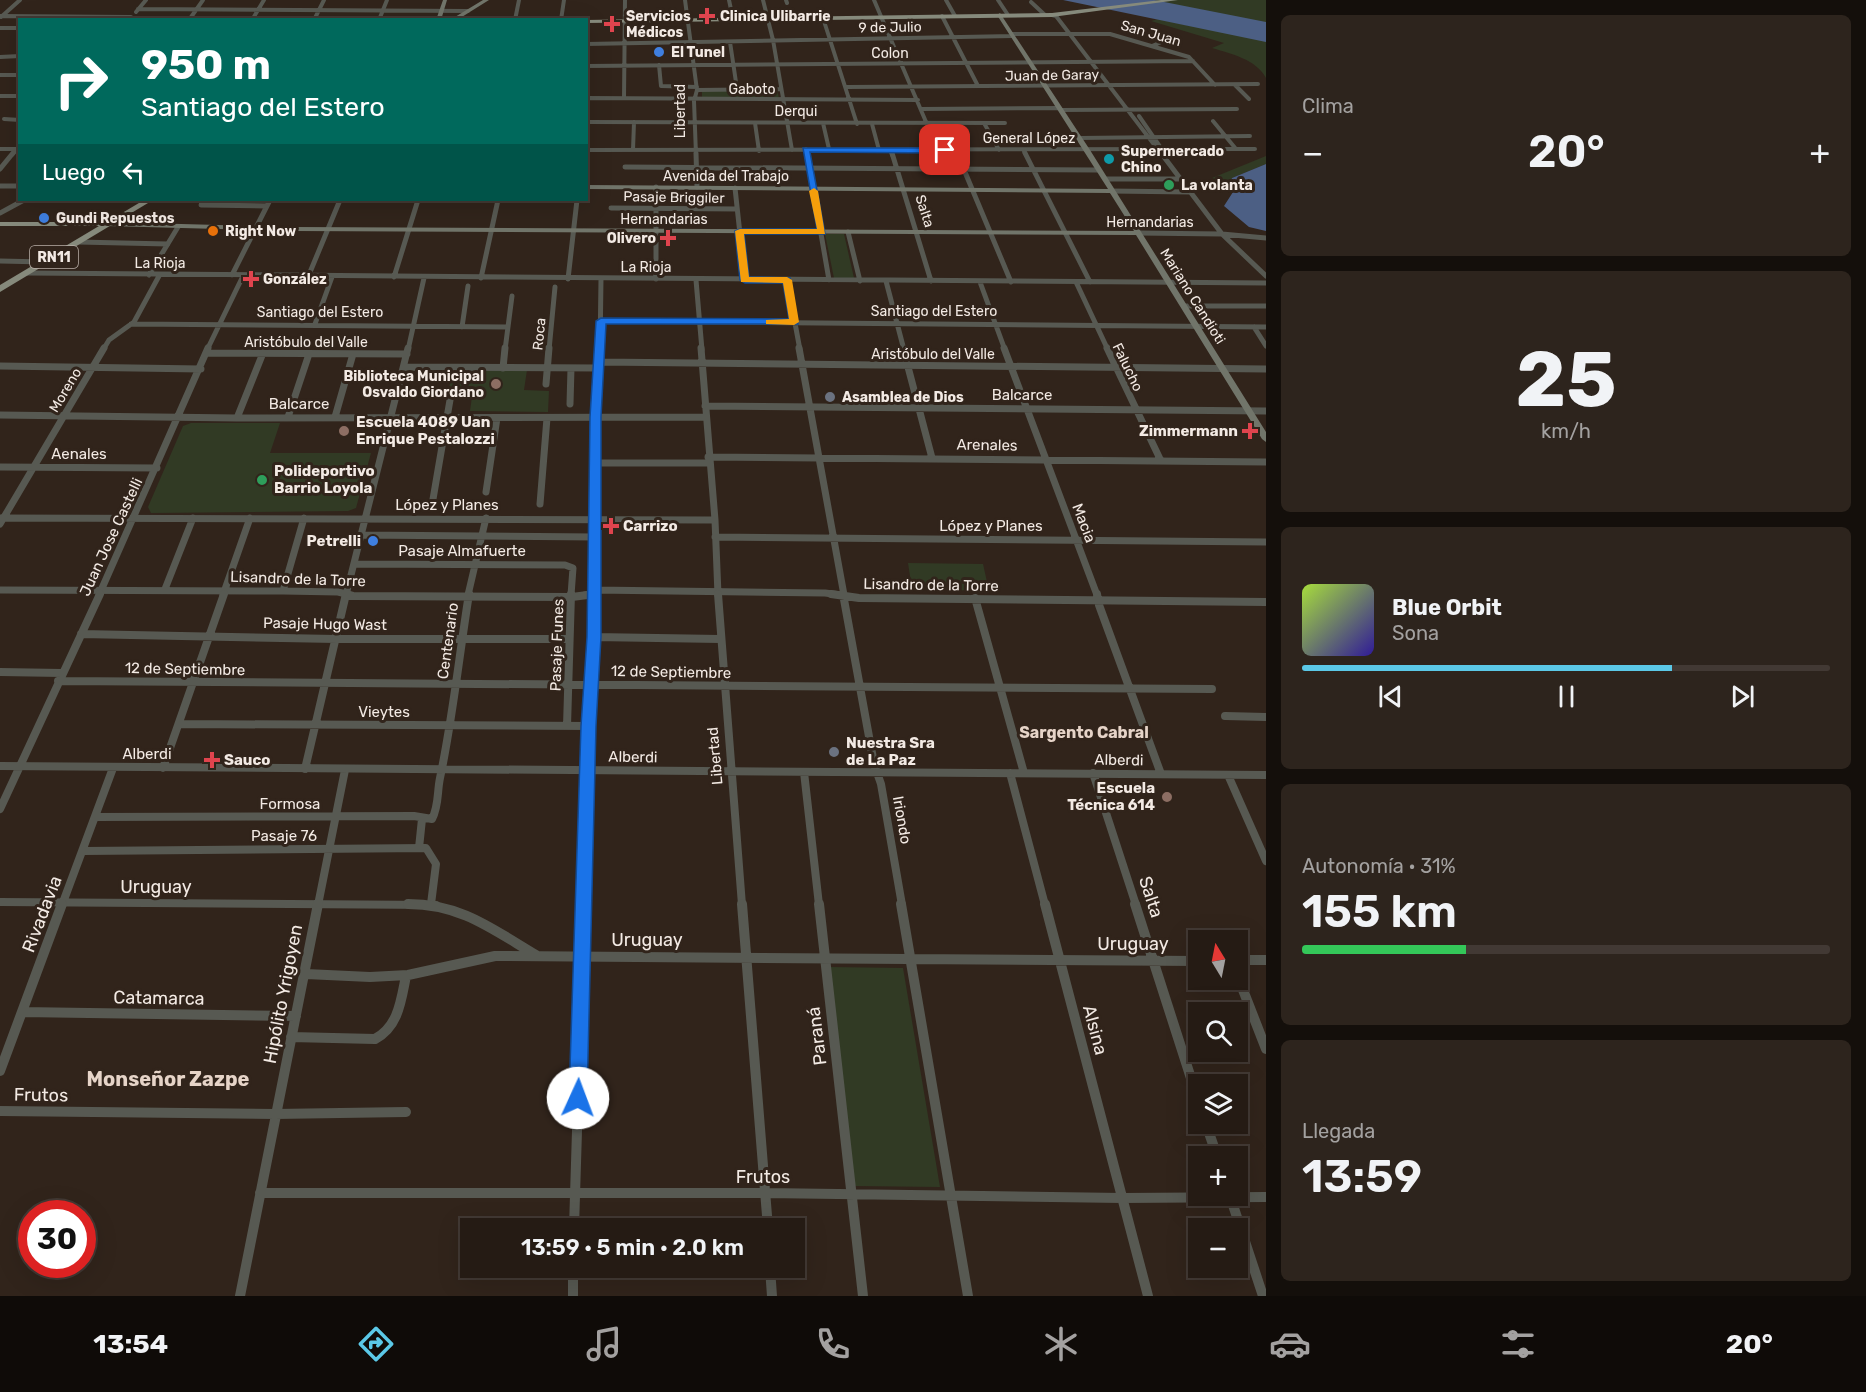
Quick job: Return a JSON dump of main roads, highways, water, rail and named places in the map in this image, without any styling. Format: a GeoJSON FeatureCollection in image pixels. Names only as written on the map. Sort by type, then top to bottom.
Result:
{"type":"FeatureCollection","features":[{"type":"Feature","properties":{"kind":"main road"},"geometry":{"type":"LineString","coordinates":[[588,21],[1060,15],[1175,0]]}},
{"type":"Feature","properties":{"kind":"main road","name":"RN11"},"geometry":{"type":"LineString","coordinates":[[0,289],[147,201]]}},
{"type":"Feature","properties":{"kind":"main road"},"geometry":{"type":"LineString","coordinates":[[0,224],[107,225]]}},
{"type":"Feature","properties":{"kind":"main road"},"geometry":{"type":"LineString","coordinates":[[19,224],[107,225]]}},
{"type":"Feature","properties":{"kind":"main road"},"geometry":{"type":"LineString","coordinates":[[79,225],[88,230],[80,241]]}},
{"type":"Feature","properties":{"kind":"water"},"geometry":{"type":"Polygon","coordinates":[[[1063,0],[1154,0],[1266,22],[1266,42],[1063,0]]]}},
{"type":"Feature","properties":{"kind":"water"},"geometry":{"type":"Polygon","coordinates":[[[1266,164],[1266,231],[1249,227],[1224,206],[1233,192],[1229,186],[1232,178],[1266,164]]]}},
{"type":"Feature","properties":{"kind":"place","name":"Clinica Ulibarrie"},"geometry":{"type":"Point","coordinates":[707,16]}},
{"type":"Feature","properties":{"kind":"place","name":"Servicios Médicos"},"geometry":{"type":"Point","coordinates":[612,24]}},
{"type":"Feature","properties":{"kind":"place","name":"El Tunel"},"geometry":{"type":"Point","coordinates":[659,52]}},
{"type":"Feature","properties":{"kind":"place","name":"Supermercado Chino"},"geometry":{"type":"Point","coordinates":[1109,159]}},
{"type":"Feature","properties":{"kind":"place","name":"La volanta"},"geometry":{"type":"Point","coordinates":[1169,185]}},
{"type":"Feature","properties":{"kind":"place","name":"Gundi Repuestos"},"geometry":{"type":"Point","coordinates":[44,218]}},
{"type":"Feature","properties":{"kind":"place","name":"Right Now"},"geometry":{"type":"Point","coordinates":[213,231]}},
{"type":"Feature","properties":{"kind":"place","name":"Olivero"},"geometry":{"type":"Point","coordinates":[668,238]}},
{"type":"Feature","properties":{"kind":"place","name":"González"},"geometry":{"type":"Point","coordinates":[251,279]}},
{"type":"Feature","properties":{"kind":"place","name":"Biblioteca Municipal Osvaldo Giordano"},"geometry":{"type":"Point","coordinates":[496,384]}},
{"type":"Feature","properties":{"kind":"place","name":"Asamblea de Dios"},"geometry":{"type":"Point","coordinates":[830,397]}},
{"type":"Feature","properties":{"kind":"place","name":"Escuela 4089 Uan Enrique Pestalozzi"},"geometry":{"type":"Point","coordinates":[344,431]}},
{"type":"Feature","properties":{"kind":"place","name":"Zimmermann"},"geometry":{"type":"Point","coordinates":[1250,431]}},
{"type":"Feature","properties":{"kind":"place","name":"Polideportivo Barrio Loyola"},"geometry":{"type":"Point","coordinates":[262,480]}},
{"type":"Feature","properties":{"kind":"place","name":"Carrizo"},"geometry":{"type":"Point","coordinates":[611,526]}},
{"type":"Feature","properties":{"kind":"place","name":"Petrelli"},"geometry":{"type":"Point","coordinates":[373,541]}},
{"type":"Feature","properties":{"kind":"place","name":"Nuestra Sra de La Paz"},"geometry":{"type":"Point","coordinates":[834,752]}},
{"type":"Feature","properties":{"kind":"place","name":"Sauco"},"geometry":{"type":"Point","coordinates":[212,760]}},
{"type":"Feature","properties":{"kind":"place","name":"Escuela Técnica 614"},"geometry":{"type":"Point","coordinates":[1167,797]}},
{"type":"Feature","properties":{"kind":"district","name":"Sargento Cabral"},"geometry":{"type":"Point","coordinates":[1084,732]}},
{"type":"Feature","properties":{"kind":"district","name":"Monseñor Zazpe"},"geometry":{"type":"Point","coordinates":[168,1079]}}]}
